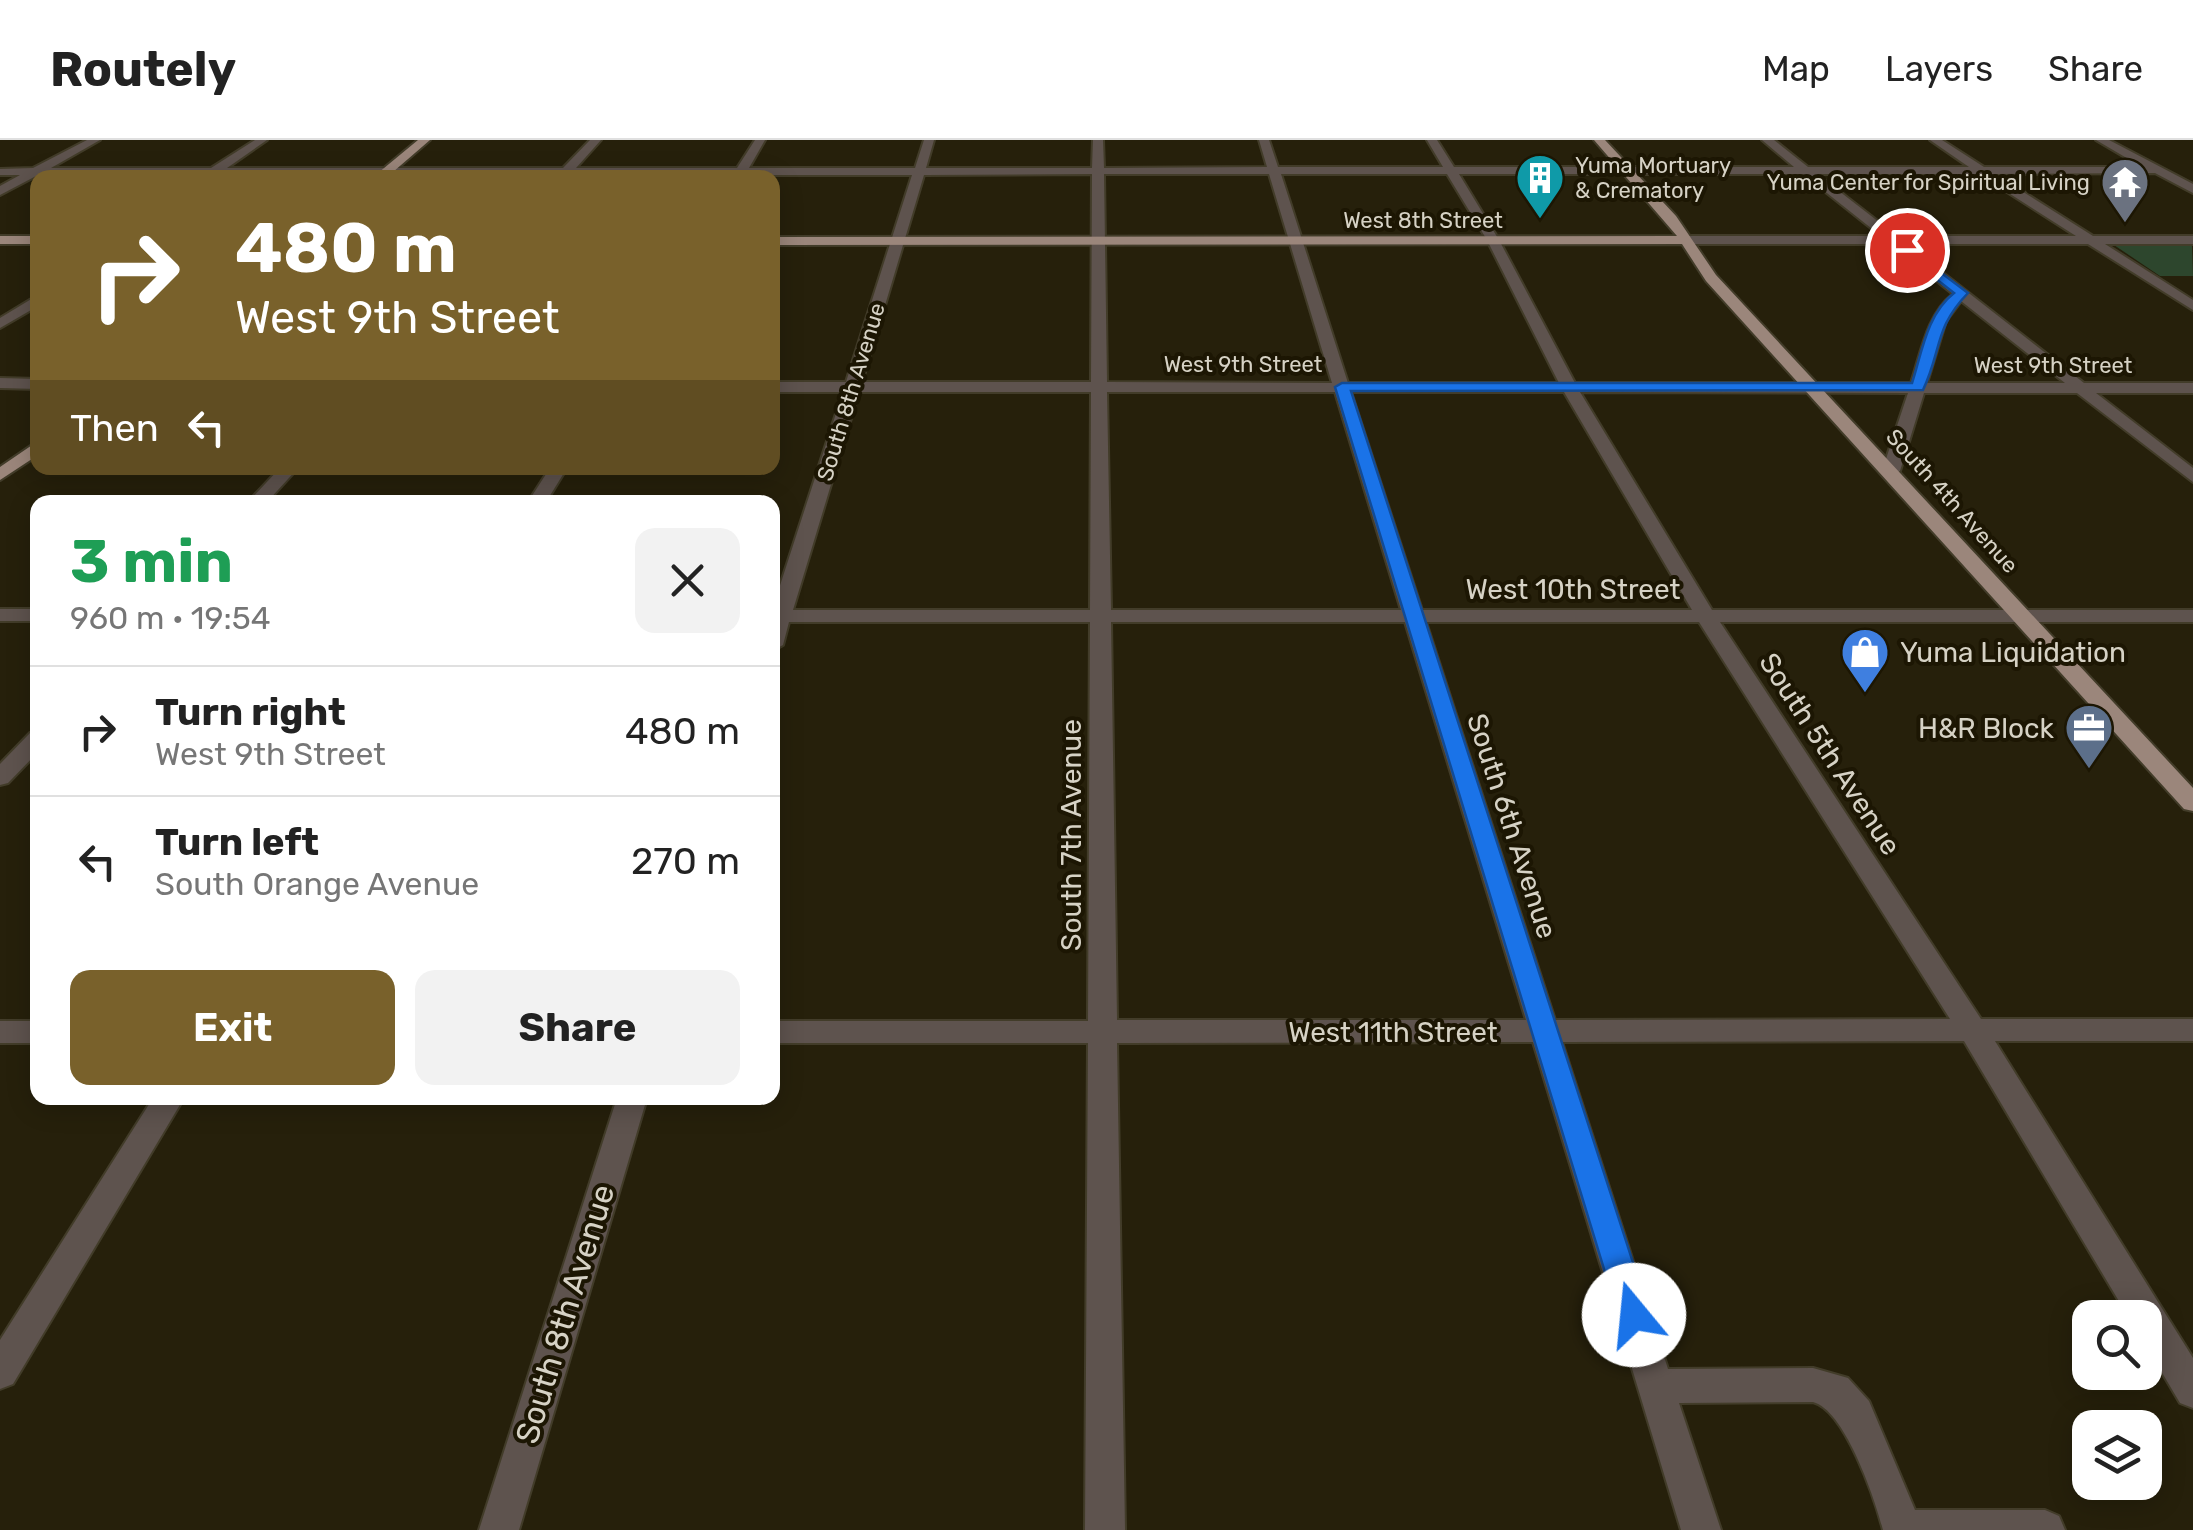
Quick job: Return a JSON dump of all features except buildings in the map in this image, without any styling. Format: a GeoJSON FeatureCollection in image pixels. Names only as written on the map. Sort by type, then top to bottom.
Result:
{"type":"FeatureCollection","features":[{"type":"Feature","properties":{"kind":"main road"},"geometry":{"type":"LineString","coordinates":[[387,170],[426,140]]}},
{"type":"Feature","properties":{"kind":"main road","name":"South 4th Avenue"},"geometry":{"type":"LineString","coordinates":[[1599,140],[1672,219],[1712,278],[2193,803]]}},
{"type":"Feature","properties":{"kind":"main road"},"geometry":{"type":"LineString","coordinates":[[0,240],[30,240]]}},
{"type":"Feature","properties":{"kind":"main road","name":"West 8th Street"},"geometry":{"type":"LineString","coordinates":[[780,241],[1686,240]]}},
{"type":"Feature","properties":{"kind":"main road"},"geometry":{"type":"LineString","coordinates":[[0,475],[30,452]]}},
{"type":"Feature","properties":{"kind":"street"},"geometry":{"type":"LineString","coordinates":[[40,170],[95,140]]}},
{"type":"Feature","properties":{"kind":"street"},"geometry":{"type":"LineString","coordinates":[[215,170],[262,140]]}},
{"type":"Feature","properties":{"kind":"street"},"geometry":{"type":"LineString","coordinates":[[568,170],[596,140]]}},
{"type":"Feature","properties":{"kind":"street"},"geometry":{"type":"LineString","coordinates":[[741,170],[760,140]]}},
{"type":"Feature","properties":{"kind":"street","name":"South 8th Avenue"},"geometry":{"type":"LineString","coordinates":[[780,607],[929,140]]}},
{"type":"Feature","properties":{"kind":"street","name":"South 7th Avenue"},"geometry":{"type":"LineString","coordinates":[[1098,140],[1105,1530]]}},
{"type":"Feature","properties":{"kind":"street","name":"South 6th Avenue"},"geometry":{"type":"LineString","coordinates":[[1264,140],[1702,1530]]}},
{"type":"Feature","properties":{"kind":"street","name":"South 5th Avenue"},"geometry":{"type":"LineString","coordinates":[[1432,140],[1493,240],[1568,387],[1706,617],[1972,1031],[2193,1391]]}},
{"type":"Feature","properties":{"kind":"street"},"geometry":{"type":"LineString","coordinates":[[1767,140],[2193,477]]}},
{"type":"Feature","properties":{"kind":"street"},"geometry":{"type":"LineString","coordinates":[[1935,140],[2193,306]]}},
{"type":"Feature","properties":{"kind":"street"},"geometry":{"type":"LineString","coordinates":[[2101,140],[2193,190]]}},
{"type":"Feature","properties":{"kind":"street"},"geometry":{"type":"LineString","coordinates":[[780,173],[2157,170]]}},
{"type":"Feature","properties":{"kind":"street"},"geometry":{"type":"LineString","coordinates":[[0,172],[30,172]]}},
{"type":"Feature","properties":{"kind":"street"},"geometry":{"type":"LineString","coordinates":[[0,191],[30,175]]}},
{"type":"Feature","properties":{"kind":"street","name":"West 8th Street"},"geometry":{"type":"LineString","coordinates":[[1686,240],[2193,240]]}},
{"type":"Feature","properties":{"kind":"street"},"geometry":{"type":"LineString","coordinates":[[1892,471],[1939,321],[1946,306],[1962,293]]}},
{"type":"Feature","properties":{"kind":"street"},"geometry":{"type":"LineString","coordinates":[[0,304],[30,303]]}},
{"type":"Feature","properties":{"kind":"street"},"geometry":{"type":"LineString","coordinates":[[0,324],[30,306]]}},
{"type":"Feature","properties":{"kind":"street"},"geometry":{"type":"LineString","coordinates":[[0,384],[30,384]]}},
{"type":"Feature","properties":{"kind":"street","name":"West 9th Street"},"geometry":{"type":"LineString","coordinates":[[780,387],[2193,388]]}},
{"type":"Feature","properties":{"kind":"street"},"geometry":{"type":"LineString","coordinates":[[264,495],[283,475]]}},
{"type":"Feature","properties":{"kind":"street"},"geometry":{"type":"LineString","coordinates":[[0,615],[30,615]]}},
{"type":"Feature","properties":{"kind":"street","name":"West 10th Street"},"geometry":{"type":"LineString","coordinates":[[780,616],[2193,616]]}},
{"type":"Feature","properties":{"kind":"street"},"geometry":{"type":"LineString","coordinates":[[0,778],[30,746]]}},
{"type":"Feature","properties":{"kind":"street","name":"West 11th Street"},"geometry":{"type":"LineString","coordinates":[[780,1032],[2193,1030]]}},
{"type":"Feature","properties":{"kind":"street"},"geometry":{"type":"LineString","coordinates":[[0,1032],[30,1032]]}},
{"type":"Feature","properties":{"kind":"street"},"geometry":{"type":"LineString","coordinates":[[0,1372],[165,1105]]}},
{"type":"Feature","properties":{"kind":"street","name":"South 8th Avenue"},"geometry":{"type":"LineString","coordinates":[[498,1530],[630,1105]]}},
{"type":"Feature","properties":{"kind":"street"},"geometry":{"type":"LineString","coordinates":[[1656,1386],[1813,1385],[1835,1390],[1856,1414],[1904,1530],[2045,1530]]}},
{"type":"Feature","properties":{"kind":"green space"},"geometry":{"type":"Polygon","coordinates":[[[2114,245],[2192,245],[2193,276],[2160,276],[2114,245]]]}},
{"type":"Feature","properties":{"kind":"place","name":"Yuma Mortuary & Crematory"},"geometry":{"type":"Point","coordinates":[1540,220]}},
{"type":"Feature","properties":{"kind":"place","name":"Yuma Center for Spiritual Living"},"geometry":{"type":"Point","coordinates":[2125,224]}},
{"type":"Feature","properties":{"kind":"place","name":"Yuma Liquidation"},"geometry":{"type":"Point","coordinates":[1865,694]}},
{"type":"Feature","properties":{"kind":"place","name":"H&R Block"},"geometry":{"type":"Point","coordinates":[2089,770]}},
{"type":"Feature","properties":{"kind":"route"},"geometry":{"type":"LineString","coordinates":[[1634,1315],[1342,387],[1918,387],[1946,306],[1962,293],[1907,250]]}}]}
